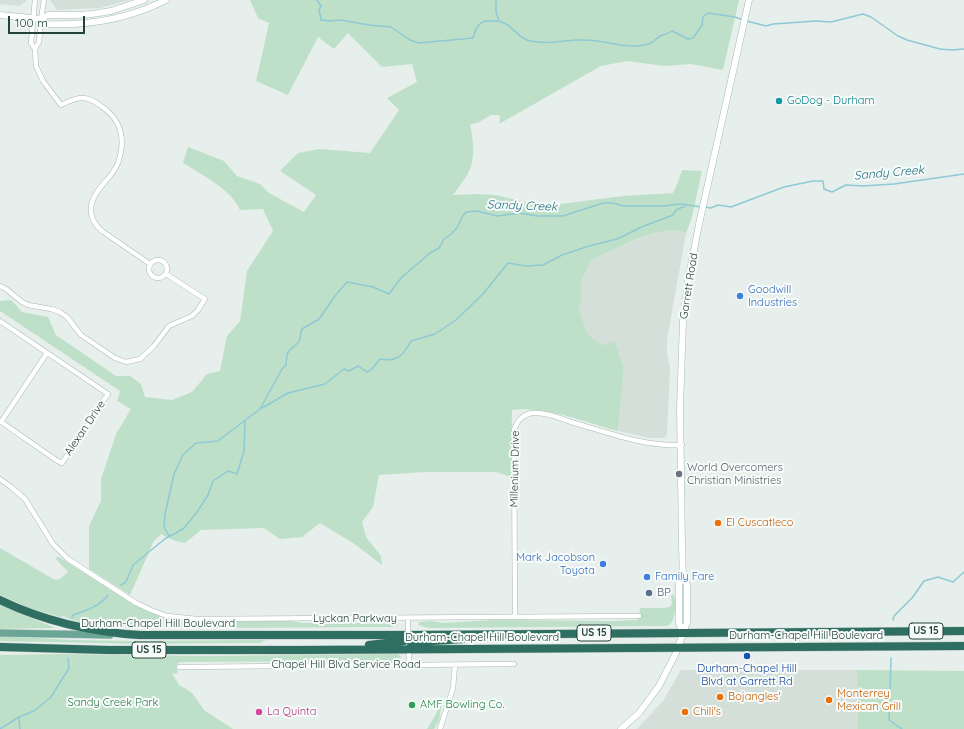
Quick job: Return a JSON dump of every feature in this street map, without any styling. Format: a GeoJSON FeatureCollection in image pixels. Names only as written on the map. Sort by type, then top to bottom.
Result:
{"type":"FeatureCollection","features":[{"type":"Feature","properties":{"kind":"highway","name":"US 15"},"geometry":{"type":"LineString","coordinates":[[0,600],[38,616],[69,625],[105,632],[140,635]]}},
{"type":"Feature","properties":{"kind":"highway","name":"Durham-Chapel Hill Boulevard"},"geometry":{"type":"LineString","coordinates":[[140,635],[408,635],[964,631]]}},
{"type":"Feature","properties":{"kind":"highway"},"geometry":{"type":"LineString","coordinates":[[409,649],[412,645],[418,642],[505,634]]}},
{"type":"Feature","properties":{"kind":"highway"},"geometry":{"type":"LineString","coordinates":[[336,649],[403,641],[407,639],[408,635]]}},
{"type":"Feature","properties":{"kind":"highway","name":"Durham-Chapel Hill Boulevard"},"geometry":{"type":"LineString","coordinates":[[0,647],[109,650],[964,646]]}},
{"type":"Feature","properties":{"kind":"main road","name":"Durham-Chapel Hill Boulevard"},"geometry":{"type":"LineString","coordinates":[[0,633],[140,635]]}},
{"type":"Feature","properties":{"kind":"street"},"geometry":{"type":"LineString","coordinates":[[35,0],[31,43],[39,74],[61,106],[72,100],[82,98],[97,103],[114,116],[122,135],[122,147],[118,163],[92,200],[91,212],[96,225],[102,231],[150,264]]}},
{"type":"Feature","properties":{"kind":"street"},"geometry":{"type":"LineString","coordinates":[[34,50],[39,42],[44,0]]}},
{"type":"Feature","properties":{"kind":"street"},"geometry":{"type":"LineString","coordinates":[[0,15],[41,19],[48,15],[76,15],[105,12],[144,0]]}},
{"type":"Feature","properties":{"kind":"street"},"geometry":{"type":"LineString","coordinates":[[41,19],[46,24],[73,25],[97,22],[126,16],[166,0]]}},
{"type":"Feature","properties":{"kind":"street","name":"Garrett Road"},"geometry":{"type":"LineString","coordinates":[[683,633],[679,623],[679,583],[683,578],[682,445],[680,403],[683,321],[688,282],[706,193],[749,0]]}},
{"type":"Feature","properties":{"kind":"street"},"geometry":{"type":"LineString","coordinates":[[158,260],[163,261],[167,266],[166,274],[161,278],[155,277],[150,273],[150,264],[158,260]]}},
{"type":"Feature","properties":{"kind":"street"},"geometry":{"type":"LineString","coordinates":[[0,286],[28,305],[51,308],[60,312],[67,317],[81,335],[106,353],[120,361],[131,362],[140,359],[149,351],[169,326],[192,316],[205,300],[166,274]]}},
{"type":"Feature","properties":{"kind":"street","name":"Alexan Drive"},"geometry":{"type":"LineString","coordinates":[[0,321],[108,394],[62,462],[56,460],[1,422],[47,353]]}},
{"type":"Feature","properties":{"kind":"street","name":"Millenium Drive"},"geometry":{"type":"LineString","coordinates":[[515,617],[514,430],[521,417],[533,413],[550,415],[641,442],[671,446],[682,445]]}},
{"type":"Feature","properties":{"kind":"street","name":"Lyckan Parkway"},"geometry":{"type":"LineString","coordinates":[[0,479],[25,500],[61,554],[143,606],[159,613],[177,617],[197,619],[408,619],[515,617],[577,618],[638,616]]}},
{"type":"Feature","properties":{"kind":"street"},"geometry":{"type":"LineString","coordinates":[[408,619],[408,635]]}},
{"type":"Feature","properties":{"kind":"street"},"geometry":{"type":"LineString","coordinates":[[621,729],[633,719],[665,677],[683,633]]}},
{"type":"Feature","properties":{"kind":"street"},"geometry":{"type":"LineString","coordinates":[[409,649],[409,665]]}},
{"type":"Feature","properties":{"kind":"street","name":"Chapel Hill Blvd Service Road"},"geometry":{"type":"LineString","coordinates":[[178,667],[514,664]]}},
{"type":"Feature","properties":{"kind":"street"},"geometry":{"type":"LineString","coordinates":[[440,729],[454,688],[455,665]]}},
{"type":"Feature","properties":{"kind":"shaded area"},"geometry":{"type":"Polygon","coordinates":[[[0,0],[27,0],[20,6],[0,4],[0,0]]]}},
{"type":"Feature","properties":{"kind":"shaded area"},"geometry":{"type":"Polygon","coordinates":[[[50,0],[130,0],[100,8],[57,10],[50,0]]]}},
{"type":"Feature","properties":{"kind":"shaded area"},"geometry":{"type":"Polygon","coordinates":[[[674,230],[686,233],[667,340],[667,354],[670,368],[667,435],[664,438],[650,438],[618,431],[624,369],[615,342],[604,345],[596,341],[587,333],[579,309],[582,287],[580,284],[591,260],[636,239],[653,233],[674,230]]]}},
{"type":"Feature","properties":{"kind":"shaded area"},"geometry":{"type":"Polygon","coordinates":[[[681,670],[857,670],[858,729],[637,729],[663,701],[681,670]]]}},
{"type":"Feature","properties":{"kind":"green space"},"geometry":{"type":"Polygon","coordinates":[[[250,0],[739,0],[723,70],[691,64],[664,66],[627,61],[601,66],[499,124],[500,115],[491,115],[470,125],[473,158],[466,177],[453,195],[495,195],[539,205],[560,204],[623,196],[673,193],[682,170],[702,171],[692,217],[686,233],[674,230],[653,233],[636,239],[591,260],[580,284],[582,287],[579,309],[587,333],[596,341],[604,345],[615,341],[624,369],[618,431],[551,412],[524,409],[512,410],[511,477],[496,472],[426,472],[379,475],[373,507],[362,522],[366,537],[381,556],[382,565],[356,545],[320,523],[302,537],[280,539],[264,528],[201,530],[185,543],[175,541],[161,534],[153,542],[130,595],[89,569],[89,526],[101,501],[101,479],[116,434],[131,409],[117,401],[120,391],[0,311],[0,301],[11,300],[22,312],[48,317],[56,335],[116,376],[130,376],[141,384],[145,397],[172,400],[192,392],[207,374],[220,371],[227,336],[240,321],[247,271],[273,231],[263,209],[240,210],[236,202],[223,189],[183,163],[188,147],[224,161],[237,176],[260,184],[269,193],[304,212],[316,195],[280,171],[298,153],[319,149],[370,153],[399,110],[387,98],[417,82],[412,64],[382,67],[348,33],[334,49],[318,37],[288,95],[256,81],[269,23],[258,18],[250,0]]]}},
{"type":"Feature","properties":{"kind":"green space"},"geometry":{"type":"Polygon","coordinates":[[[0,548],[55,580],[60,579],[68,572],[55,558],[59,557],[140,608],[162,617],[203,622],[292,621],[302,623],[379,623],[396,621],[398,623],[397,626],[391,627],[206,628],[126,626],[80,621],[33,609],[0,595],[0,548]]]}},
{"type":"Feature","properties":{"kind":"green space"},"geometry":{"type":"Polygon","coordinates":[[[673,594],[675,601],[674,615],[671,623],[666,626],[430,628],[418,625],[420,622],[431,621],[444,623],[495,620],[637,620],[639,618],[640,608],[670,607],[672,604],[671,596],[673,594]]]}},
{"type":"Feature","properties":{"kind":"green space"},"geometry":{"type":"Polygon","coordinates":[[[0,605],[53,627],[53,628],[0,629],[0,605]]]}},
{"type":"Feature","properties":{"kind":"green space"},"geometry":{"type":"Polygon","coordinates":[[[0,636],[130,641],[266,640],[260,643],[146,644],[0,641],[0,636]]]}},
{"type":"Feature","properties":{"kind":"green space","name":"Sandy Creek Park"},"geometry":{"type":"Polygon","coordinates":[[[64,654],[205,656],[397,654],[401,656],[400,660],[396,661],[181,662],[177,664],[176,668],[178,672],[176,674],[172,673],[179,685],[193,694],[204,710],[233,729],[0,729],[0,655],[64,654]]]}},
{"type":"Feature","properties":{"kind":"green space"},"geometry":{"type":"Polygon","coordinates":[[[857,670],[964,671],[964,729],[858,729],[857,670]]]}},
{"type":"Feature","properties":{"kind":"green space"},"geometry":{"type":"Polygon","coordinates":[[[443,696],[439,721],[434,729],[427,729],[436,714],[443,696]]]}},
{"type":"Feature","properties":{"kind":"waterway"},"geometry":{"type":"LineString","coordinates":[[317,0],[321,6],[319,10],[321,20],[341,20],[391,27],[410,40],[419,43],[473,38],[480,24],[485,21],[494,21],[508,25],[522,37],[534,42],[593,40],[640,46],[653,42],[660,36],[672,31],[688,39],[693,38],[702,25],[703,17],[708,13],[735,17],[743,20]]}},
{"type":"Feature","properties":{"kind":"waterway"},"geometry":{"type":"LineString","coordinates":[[496,0],[496,12],[499,21]]}},
{"type":"Feature","properties":{"kind":"waterway"},"geometry":{"type":"LineString","coordinates":[[747,21],[766,26],[773,24],[816,21],[831,22],[863,14],[871,17],[898,36],[907,40],[940,49],[964,49]]}},
{"type":"Feature","properties":{"kind":"waterway","name":"Sandy Creek"},"geometry":{"type":"LineString","coordinates":[[705,207],[711,208],[718,205],[731,207],[784,187],[813,181],[823,181],[824,189],[832,192],[846,185],[863,186],[894,184],[964,174]]}},
{"type":"Feature","properties":{"kind":"waterway","name":"Sandy Creek"},"geometry":{"type":"LineString","coordinates":[[169,536],[164,527],[165,514],[174,474],[183,455],[196,443],[218,441],[260,409],[282,369],[286,365],[287,354],[299,342],[302,329],[319,319],[347,282],[373,287],[389,294],[401,278],[430,253],[439,248],[444,239],[457,228],[466,212],[477,211],[497,216],[520,213],[537,216],[563,216],[603,203],[613,203],[623,206],[663,206],[681,204],[701,207]]}},
{"type":"Feature","properties":{"kind":"waterway"},"geometry":{"type":"LineString","coordinates":[[262,408],[288,393],[325,384],[344,369],[349,371],[358,366],[367,372],[371,370],[380,359],[391,360],[399,357],[411,341],[435,334],[456,320],[483,294],[508,263],[526,266],[543,265],[562,255],[617,239],[644,226],[673,215],[676,210],[685,206]]}},
{"type":"Feature","properties":{"kind":"waterway","name":"Sandy Creek"},"geometry":{"type":"LineString","coordinates":[[121,585],[126,582],[133,565],[166,538],[184,528],[208,495],[213,481],[228,471],[237,474],[244,451],[245,421]]}},
{"type":"Feature","properties":{"kind":"waterway"},"geometry":{"type":"LineString","coordinates":[[893,620],[894,616],[912,598],[924,581],[938,577],[953,582],[964,572]]}},
{"type":"Feature","properties":{"kind":"waterway","name":"Sandy Creek"},"geometry":{"type":"LineString","coordinates":[[72,618],[73,615],[97,605],[108,595]]}},
{"type":"Feature","properties":{"kind":"waterway","name":"Sandy Creek"},"geometry":{"type":"LineString","coordinates":[[0,729],[19,717],[34,711],[51,697],[69,668],[68,658]]}},
{"type":"Feature","properties":{"kind":"waterway"},"geometry":{"type":"LineString","coordinates":[[891,658],[889,720],[902,729]]}},
{"type":"Feature","properties":{"kind":"waterway"},"geometry":{"type":"LineString","coordinates":[[19,717],[20,729]]}},
{"type":"Feature","properties":{"kind":"place","name":"GoDog - Durham"},"geometry":{"type":"Point","coordinates":[779,101]}},
{"type":"Feature","properties":{"kind":"place","name":"Goodwill Industries"},"geometry":{"type":"Point","coordinates":[740,296]}},
{"type":"Feature","properties":{"kind":"place","name":"World Overcomers Christian Ministries"},"geometry":{"type":"Point","coordinates":[679,474]}},
{"type":"Feature","properties":{"kind":"place","name":"El Cuscatleco"},"geometry":{"type":"Point","coordinates":[718,523]}},
{"type":"Feature","properties":{"kind":"place","name":"Mark Jacobson Toyota"},"geometry":{"type":"Point","coordinates":[603,564]}},
{"type":"Feature","properties":{"kind":"place","name":"Family Fare"},"geometry":{"type":"Point","coordinates":[647,577]}},
{"type":"Feature","properties":{"kind":"place","name":"BP"},"geometry":{"type":"Point","coordinates":[649,593]}},
{"type":"Feature","properties":{"kind":"place","name":"Durham-Chapel Hill Blvd at Garrett Rd"},"geometry":{"type":"Point","coordinates":[747,656]}},
{"type":"Feature","properties":{"kind":"place","name":"Bojangles'"},"geometry":{"type":"Point","coordinates":[720,697]}},
{"type":"Feature","properties":{"kind":"place","name":"Monterrey Mexican Grill"},"geometry":{"type":"Point","coordinates":[829,700]}},
{"type":"Feature","properties":{"kind":"place","name":"AMF Bowling Co."},"geometry":{"type":"Point","coordinates":[412,705]}},
{"type":"Feature","properties":{"kind":"place","name":"La Quinta"},"geometry":{"type":"Point","coordinates":[259,712]}},
{"type":"Feature","properties":{"kind":"place","name":"Chili's"},"geometry":{"type":"Point","coordinates":[685,712]}}]}
